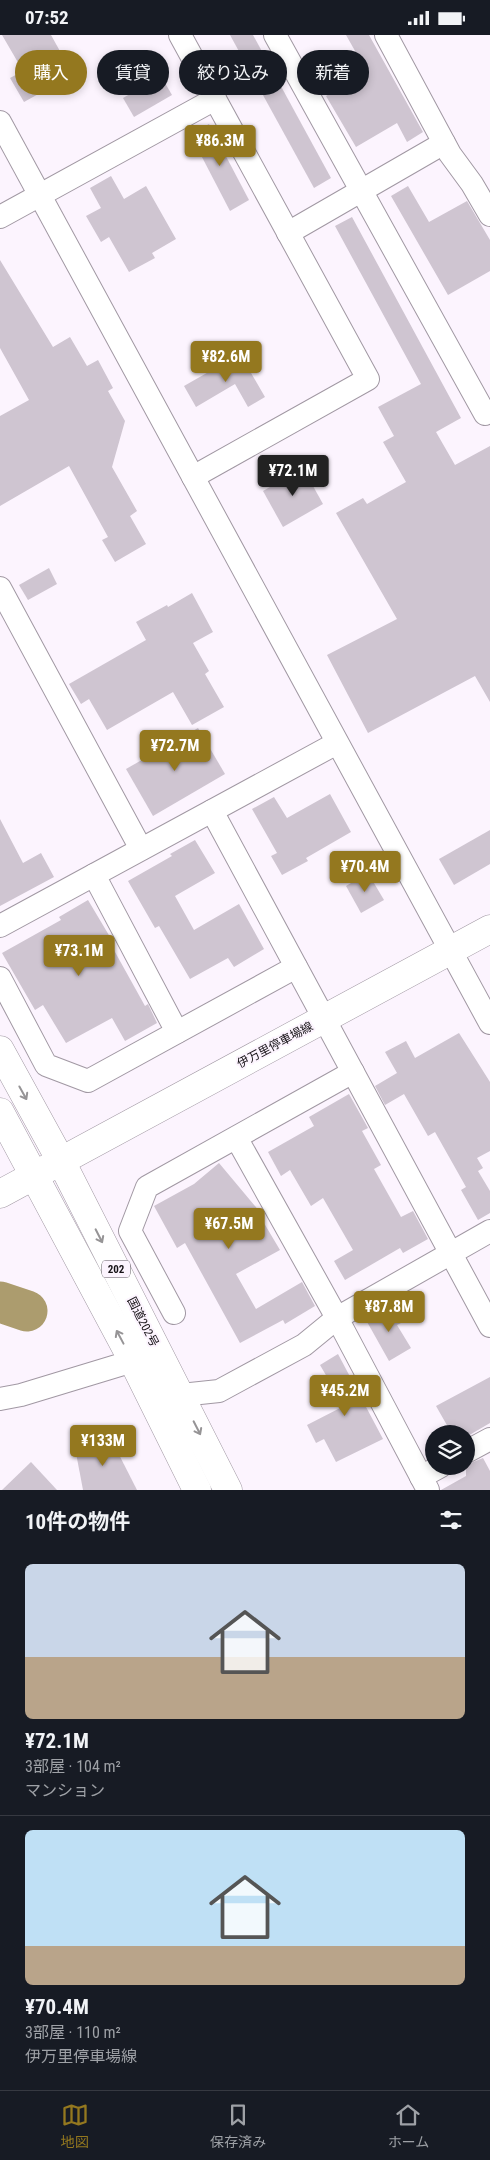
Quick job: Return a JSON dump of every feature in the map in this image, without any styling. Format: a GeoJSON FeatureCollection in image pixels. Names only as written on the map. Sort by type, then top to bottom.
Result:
{"type":"FeatureCollection","features":[{"type":"Feature","properties":{"kind":"main road","name":"伊万里停車場線"},"geometry":{"type":"LineString","coordinates":[[0,1194],[490,929]]}},
{"type":"Feature","properties":{"kind":"main road","name":"国道202号"},"geometry":{"type":"LineString","coordinates":[[0,1050],[61,1161],[228,1490]]}},
{"type":"Feature","properties":{"kind":"main road","name":"202"},"geometry":{"type":"LineString","coordinates":[[0,1112],[133,1361],[197,1490]]}},
{"type":"Feature","properties":{"kind":"street"},"geometry":{"type":"LineString","coordinates":[[275,35],[485,414],[490,411]]}},
{"type":"Feature","properties":{"kind":"street"},"geometry":{"type":"LineString","coordinates":[[386,35],[444,143],[490,215]]}},
{"type":"Feature","properties":{"kind":"street"},"geometry":{"type":"LineString","coordinates":[[190,38],[215,99],[368,379],[193,477]]}},
{"type":"Feature","properties":{"kind":"street"},"geometry":{"type":"LineString","coordinates":[[0,217],[215,99]]}},
{"type":"Feature","properties":{"kind":"street"},"geometry":{"type":"LineString","coordinates":[[0,122],[490,1023]]}},
{"type":"Feature","properties":{"kind":"street"},"geometry":{"type":"LineString","coordinates":[[288,233],[444,143]]}},
{"type":"Feature","properties":{"kind":"street"},"geometry":{"type":"LineString","coordinates":[[0,588],[141,849]]}},
{"type":"Feature","properties":{"kind":"street"},"geometry":{"type":"LineString","coordinates":[[0,927],[337,743]]}},
{"type":"Feature","properties":{"kind":"street"},"geometry":{"type":"LineString","coordinates":[[212,811],[490,1326]]}},
{"type":"Feature","properties":{"kind":"street"},"geometry":{"type":"LineString","coordinates":[[94,875],[177,1032]]}},
{"type":"Feature","properties":{"kind":"street"},"geometry":{"type":"LineString","coordinates":[[0,978],[46,1065],[88,1081],[296,967]]}},
{"type":"Feature","properties":{"kind":"street"},"geometry":{"type":"LineString","coordinates":[[174,1313],[130,1231],[147,1187],[237,1139],[353,1072]]}},
{"type":"Feature","properties":{"kind":"street"},"geometry":{"type":"LineString","coordinates":[[237,1139],[337,1318],[424,1484]]}},
{"type":"Feature","properties":{"kind":"street"},"geometry":{"type":"LineString","coordinates":[[0,1399],[21,1395],[133,1361],[181,1395],[219,1391],[304,1345],[337,1318],[490,1231]]}},
{"type":"Feature","properties":{"kind":"street"},"geometry":{"type":"LineString","coordinates":[[475,1448],[490,1439]]}},
{"type":"Feature","properties":{"kind":"building"},"geometry":{"type":"Polygon","coordinates":[[[2,35],[51,35],[59,50],[15,50],[15,57],[2,35]]]}},
{"type":"Feature","properties":{"kind":"building"},"geometry":{"type":"Polygon","coordinates":[[[230,35],[253,35],[261,50],[238,50],[230,35]]]}},
{"type":"Feature","properties":{"kind":"building"},"geometry":{"type":"Polygon","coordinates":[[[346,35],[369,35],[423,132],[407,142],[397,123],[356,147],[326,96],[369,95],[369,50],[355,50],[346,35]]]}},
{"type":"Feature","properties":{"kind":"building"},"geometry":{"type":"Polygon","coordinates":[[[15,75],[15,87],[10,78],[15,75]]]}},
{"type":"Feature","properties":{"kind":"building"},"geometry":{"type":"Polygon","coordinates":[[[169,90],[172,95],[134,117],[123,98],[128,95],[169,95],[169,90]]]}},
{"type":"Feature","properties":{"kind":"building"},"geometry":{"type":"Polygon","coordinates":[[[20,95],[37,95],[24,102],[20,95]]]}},
{"type":"Feature","properties":{"kind":"building"},"geometry":{"type":"Polygon","coordinates":[[[263,95],[286,95],[331,178],[314,188],[263,95]]]}},
{"type":"Feature","properties":{"kind":"building"},"geometry":{"type":"Polygon","coordinates":[[[209,124],[249,200],[230,211],[190,134],[209,124]]]}},
{"type":"Feature","properties":{"kind":"building"},"geometry":{"type":"Polygon","coordinates":[[[111,176],[124,199],[146,186],[176,239],[152,253],[155,258],[129,272],[109,237],[101,242],[86,216],[101,208],[90,188],[111,176]]]}},
{"type":"Feature","properties":{"kind":"building"},"geometry":{"type":"Polygon","coordinates":[[[408,186],[429,222],[467,201],[490,240],[490,271],[448,295],[391,196],[408,186]]]}},
{"type":"Feature","properties":{"kind":"building"},"geometry":{"type":"Polygon","coordinates":[[[352,217],[461,418],[436,432],[455,465],[490,446],[490,702],[475,676],[368,733],[327,655],[397,619],[336,513],[363,498],[367,504],[406,482],[383,442],[394,436],[378,407],[421,384],[335,226],[352,217]]]}},
{"type":"Feature","properties":{"kind":"building"},"geometry":{"type":"Polygon","coordinates":[[[0,260],[53,347],[70,337],[87,366],[98,360],[113,388],[108,391],[125,421],[112,467],[137,511],[130,516],[146,544],[115,562],[102,540],[108,537],[69,466],[0,506],[0,416],[29,400],[0,348],[0,260]]]}},
{"type":"Feature","properties":{"kind":"building"},"geometry":{"type":"Polygon","coordinates":[[[240,354],[265,397],[248,407],[235,384],[196,407],[184,386],[240,354]]]}},
{"type":"Feature","properties":{"kind":"building"},"geometry":{"type":"Polygon","coordinates":[[[303,468],[323,504],[283,527],[263,491],[303,468]]]}},
{"type":"Feature","properties":{"kind":"building"},"geometry":{"type":"Polygon","coordinates":[[[49,568],[57,584],[28,600],[19,585],[49,568]]]}},
{"type":"Feature","properties":{"kind":"building"},"geometry":{"type":"Polygon","coordinates":[[[192,593],[213,632],[193,643],[209,671],[205,674],[224,707],[192,725],[173,692],[107,730],[89,699],[81,704],[69,684],[146,640],[136,622],[192,593]]]}},
{"type":"Feature","properties":{"kind":"building"},"geometry":{"type":"Polygon","coordinates":[[[198,728],[225,774],[153,816],[126,769],[198,728]]]}},
{"type":"Feature","properties":{"kind":"building"},"geometry":{"type":"Polygon","coordinates":[[[330,794],[351,832],[306,858],[308,861],[282,875],[271,856],[277,853],[252,809],[274,797],[287,818],[330,794]]]}},
{"type":"Feature","properties":{"kind":"building"},"geometry":{"type":"Polygon","coordinates":[[[0,819],[23,863],[41,853],[54,877],[0,906],[0,819]]]}},
{"type":"Feature","properties":{"kind":"building"},"geometry":{"type":"Polygon","coordinates":[[[490,830],[490,864],[454,885],[439,859],[490,830]]]}},
{"type":"Feature","properties":{"kind":"building"},"geometry":{"type":"Polygon","coordinates":[[[195,840],[215,873],[175,896],[194,930],[239,904],[264,949],[234,967],[228,958],[190,979],[159,926],[155,928],[128,881],[172,856],[170,854],[195,840]]]}},
{"type":"Feature","properties":{"kind":"building"},"geometry":{"type":"Polygon","coordinates":[[[368,873],[384,900],[361,913],[346,886],[368,873]]]}},
{"type":"Feature","properties":{"kind":"building"},"geometry":{"type":"Polygon","coordinates":[[[88,900],[113,942],[110,943],[145,1006],[148,1004],[157,1023],[125,1041],[112,1018],[66,1043],[43,1005],[35,1010],[2,953],[61,920],[59,917],[88,900]]]}},
{"type":"Feature","properties":{"kind":"building"},"geometry":{"type":"Polygon","coordinates":[[[459,1033],[490,1082],[490,1151],[477,1158],[483,1168],[478,1171],[490,1191],[490,1213],[478,1220],[461,1190],[466,1187],[435,1132],[428,1136],[404,1094],[385,1105],[375,1086],[397,1073],[385,1052],[406,1041],[415,1058],[459,1033]]]}},
{"type":"Feature","properties":{"kind":"building"},"geometry":{"type":"Polygon","coordinates":[[[349,1094],[368,1128],[362,1131],[381,1165],[374,1169],[401,1217],[413,1211],[428,1239],[403,1253],[400,1248],[345,1280],[334,1261],[353,1250],[323,1198],[311,1206],[290,1170],[281,1176],[268,1152],[314,1126],[309,1117],[349,1094]]]}},
{"type":"Feature","properties":{"kind":"building"},"geometry":{"type":"Polygon","coordinates":[[[219,1163],[260,1212],[258,1213],[280,1250],[236,1274],[256,1309],[302,1282],[315,1306],[285,1324],[283,1320],[240,1343],[185,1243],[177,1248],[154,1206],[194,1184],[219,1163]]]}},
{"type":"Feature","properties":{"kind":"building"},"geometry":{"type":"Polygon","coordinates":[[[391,1306],[401,1323],[397,1325],[411,1348],[389,1361],[366,1320],[391,1306]]]}},
{"type":"Feature","properties":{"kind":"building"},"geometry":{"type":"Polygon","coordinates":[[[338,1354],[383,1439],[336,1462],[324,1439],[316,1443],[307,1425],[344,1406],[320,1365],[338,1354]]]}},
{"type":"Feature","properties":{"kind":"building"},"geometry":{"type":"Polygon","coordinates":[[[490,1377],[490,1423],[475,1432],[475,1425],[447,1425],[436,1406],[490,1377]]]}},
{"type":"Feature","properties":{"kind":"building"},"geometry":{"type":"Polygon","coordinates":[[[107,1431],[137,1490],[83,1490],[76,1453],[107,1431]]]}},
{"type":"Feature","properties":{"kind":"building"},"geometry":{"type":"Polygon","coordinates":[[[483,1458],[490,1471],[490,1490],[441,1490],[466,1475],[475,1475],[475,1461],[483,1458]]]}},
{"type":"Feature","properties":{"kind":"building"},"geometry":{"type":"Polygon","coordinates":[[[31,1462],[57,1490],[2,1490],[31,1462]]]}},
{"type":"Feature","properties":{"kind":"waterway"},"geometry":{"type":"LineString","coordinates":[[0,1302],[27,1311]]}}]}
